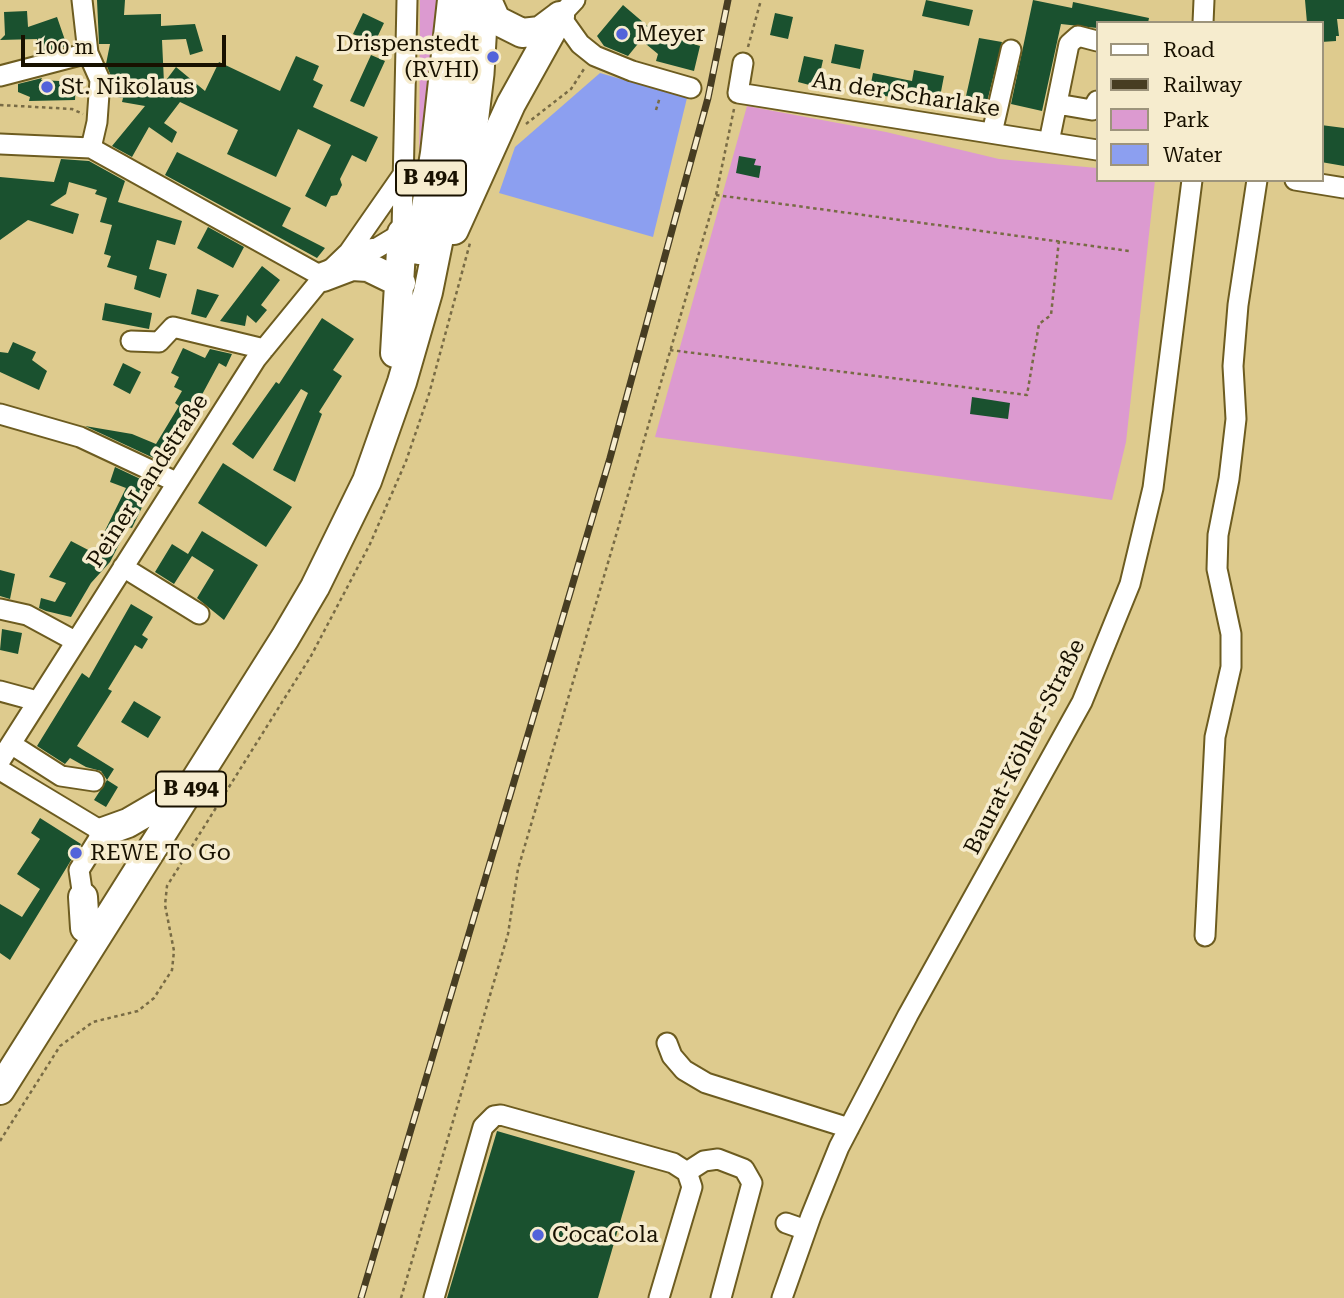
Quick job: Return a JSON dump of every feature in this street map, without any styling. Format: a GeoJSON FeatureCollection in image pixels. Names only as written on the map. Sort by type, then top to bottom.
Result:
{"type":"FeatureCollection","features":[{"type":"Feature","properties":{"kind":"highway","name":"B 494"},"geometry":{"type":"LineString","coordinates":[[0,1061],[164,803],[308,567],[345,490],[395,353],[424,224],[452,0]]}},
{"type":"Feature","properties":{"kind":"highway","name":"B 494"},"geometry":{"type":"LineString","coordinates":[[0,1090],[214,753],[315,587],[367,481],[402,382],[428,292],[483,2]]}},
{"type":"Feature","properties":{"kind":"highway"},"geometry":{"type":"LineString","coordinates":[[483,2],[496,20],[523,33],[540,31],[570,5]]}},
{"type":"Feature","properties":{"kind":"highway"},"geometry":{"type":"LineString","coordinates":[[428,292],[511,104],[570,5]]}},
{"type":"Feature","properties":{"kind":"highway"},"geometry":{"type":"LineString","coordinates":[[395,353],[402,233]]}},
{"type":"Feature","properties":{"kind":"highway"},"geometry":{"type":"LineString","coordinates":[[323,277],[352,266],[368,267],[401,283]]}},
{"type":"Feature","properties":{"kind":"highway"},"geometry":{"type":"LineString","coordinates":[[103,832],[128,823],[164,803]]}},
{"type":"Feature","properties":{"kind":"highway"},"geometry":{"type":"LineString","coordinates":[[83,897],[85,928]]}},
{"type":"Feature","properties":{"kind":"street"},"geometry":{"type":"LineString","coordinates":[[82,0],[88,53],[100,80],[97,122],[91,148]]}},
{"type":"Feature","properties":{"kind":"street"},"geometry":{"type":"LineString","coordinates":[[349,252],[377,248],[402,233],[407,0]]}},
{"type":"Feature","properties":{"kind":"street"},"geometry":{"type":"LineString","coordinates":[[1203,21],[1204,0]]}},
{"type":"Feature","properties":{"kind":"street"},"geometry":{"type":"LineString","coordinates":[[470,192],[484,74],[483,2]]}},
{"type":"Feature","properties":{"kind":"street"},"geometry":{"type":"LineString","coordinates":[[570,5],[580,44],[595,56],[632,71],[691,88]]}},
{"type":"Feature","properties":{"kind":"street"},"geometry":{"type":"LineString","coordinates":[[1049,142],[1072,38],[1096,41]]}},
{"type":"Feature","properties":{"kind":"street"},"geometry":{"type":"LineString","coordinates":[[992,133],[1010,50]]}},
{"type":"Feature","properties":{"kind":"street"},"geometry":{"type":"LineString","coordinates":[[0,76],[88,53]]}},
{"type":"Feature","properties":{"kind":"street"},"geometry":{"type":"LineString","coordinates":[[738,93],[743,63]]}},
{"type":"Feature","properties":{"kind":"street","name":"An der Scharlake"},"geometry":{"type":"LineString","coordinates":[[738,93],[1096,150]]}},
{"type":"Feature","properties":{"kind":"street"},"geometry":{"type":"LineString","coordinates":[[1057,104],[1092,110],[1096,103]]}},
{"type":"Feature","properties":{"kind":"street"},"geometry":{"type":"LineString","coordinates":[[0,144],[91,148],[323,277]]}},
{"type":"Feature","properties":{"kind":"street","name":"Peiner Landstraße"},"geometry":{"type":"LineString","coordinates":[[0,761],[176,482],[264,349],[323,277],[349,252],[404,173]]}},
{"type":"Feature","properties":{"kind":"street","name":"Baurat-Köhler-Straße"},"geometry":{"type":"LineString","coordinates":[[782,1298],[806,1230],[849,1128],[1082,702],[1130,584],[1153,488],[1192,182]]}},
{"type":"Feature","properties":{"kind":"street"},"geometry":{"type":"LineString","coordinates":[[1205,936],[1214,737],[1230,667],[1231,634],[1217,569],[1218,535],[1235,431],[1233,366],[1238,305],[1257,182]]}},
{"type":"Feature","properties":{"kind":"street"},"geometry":{"type":"LineString","coordinates":[[1307,182],[1344,188]]}},
{"type":"Feature","properties":{"kind":"street"},"geometry":{"type":"LineString","coordinates":[[131,341],[159,342],[173,327],[264,349]]}},
{"type":"Feature","properties":{"kind":"street"},"geometry":{"type":"LineString","coordinates":[[0,414],[80,437],[176,482]]}},
{"type":"Feature","properties":{"kind":"street"},"geometry":{"type":"LineString","coordinates":[[122,567],[199,614]]}},
{"type":"Feature","properties":{"kind":"street"},"geometry":{"type":"LineString","coordinates":[[0,610],[27,615],[75,641]]}},
{"type":"Feature","properties":{"kind":"street"},"geometry":{"type":"LineString","coordinates":[[0,691],[37,701]]}},
{"type":"Feature","properties":{"kind":"street"},"geometry":{"type":"LineString","coordinates":[[11,744],[61,776],[94,781]]}},
{"type":"Feature","properties":{"kind":"street"},"geometry":{"type":"LineString","coordinates":[[0,770],[103,832],[79,870],[83,897]]}},
{"type":"Feature","properties":{"kind":"street"},"geometry":{"type":"LineString","coordinates":[[667,1043],[672,1056],[684,1070],[706,1083],[849,1128]]}},
{"type":"Feature","properties":{"kind":"street"},"geometry":{"type":"LineString","coordinates":[[434,1298],[484,1127],[494,1116],[511,1115],[673,1163],[687,1172],[692,1186],[659,1298]]}},
{"type":"Feature","properties":{"kind":"street"},"geometry":{"type":"LineString","coordinates":[[687,1172],[704,1161],[718,1159],[744,1169],[752,1183],[721,1298]]}},
{"type":"Feature","properties":{"kind":"street"},"geometry":{"type":"LineString","coordinates":[[786,1223],[806,1230]]}},
{"type":"Feature","properties":{"kind":"path"},"geometry":{"type":"LineString","coordinates":[[743,63],[761,0]]}},
{"type":"Feature","properties":{"kind":"path"},"geometry":{"type":"LineString","coordinates":[[401,1298],[508,934],[518,869],[716,195],[738,93]]}},
{"type":"Feature","properties":{"kind":"path"},"geometry":{"type":"LineString","coordinates":[[0,105],[72,108],[97,122]]}},
{"type":"Feature","properties":{"kind":"path"},"geometry":{"type":"LineString","coordinates":[[716,195],[1129,251]]}},
{"type":"Feature","properties":{"kind":"path"},"geometry":{"type":"LineString","coordinates":[[670,350],[1027,395],[1039,324],[1051,315],[1059,240]]}},
{"type":"Feature","properties":{"kind":"green space"},"geometry":{"type":"Polygon","coordinates":[[[420,0],[444,0],[419,198],[420,0]]]}},
{"type":"Feature","properties":{"kind":"green space"},"geometry":{"type":"Polygon","coordinates":[[[747,106],[886,132],[999,159],[1096,168],[1096,182],[1155,182],[1126,442],[1112,500],[655,437],[747,106]]]}},
{"type":"Feature","properties":{"kind":"water"},"geometry":{"type":"Polygon","coordinates":[[[600,73],[687,98],[653,237],[499,193],[515,147],[600,73]]]}},
{"type":"Feature","properties":{"kind":"building"},"geometry":{"type":"Polygon","coordinates":[[[97,0],[125,0],[124,15],[161,14],[161,26],[195,24],[203,51],[190,55],[186,39],[162,40],[164,83],[176,67],[205,91],[219,62],[280,91],[296,56],[319,66],[313,80],[323,85],[313,107],[378,137],[366,162],[352,155],[340,179],[342,185],[337,195],[331,196],[326,207],[305,196],[331,145],[298,129],[276,177],[227,154],[238,130],[180,102],[164,123],[177,132],[172,143],[149,127],[132,157],[112,146],[145,106],[122,102],[123,98],[111,96],[113,81],[106,64],[110,44],[99,44],[97,0]]]}},
{"type":"Feature","properties":{"kind":"building"},"geometry":{"type":"Polygon","coordinates":[[[926,0],[973,10],[969,26],[922,16],[926,0]]]}},
{"type":"Feature","properties":{"kind":"building"},"geometry":{"type":"Polygon","coordinates":[[[1033,0],[1072,8],[1073,2],[1149,18],[1148,21],[1096,21],[1096,28],[1061,24],[1042,111],[1011,104],[1033,0]]]}},
{"type":"Feature","properties":{"kind":"building"},"geometry":{"type":"Polygon","coordinates":[[[1305,0],[1344,0],[1344,19],[1337,19],[1339,36],[1336,36],[1336,41],[1323,42],[1323,21],[1307,21],[1305,0]]]}},
{"type":"Feature","properties":{"kind":"building"},"geometry":{"type":"Polygon","coordinates":[[[623,5],[651,29],[691,40],[690,43],[700,46],[694,71],[656,61],[658,54],[641,40],[628,56],[604,46],[597,36],[623,5]]]}},
{"type":"Feature","properties":{"kind":"building"},"geometry":{"type":"Polygon","coordinates":[[[27,11],[28,27],[57,17],[67,46],[41,53],[37,39],[0,40],[5,35],[4,12],[27,11]]]}},
{"type":"Feature","properties":{"kind":"building"},"geometry":{"type":"Polygon","coordinates":[[[363,13],[384,23],[374,44],[353,34],[363,13]]]}},
{"type":"Feature","properties":{"kind":"building"},"geometry":{"type":"Polygon","coordinates":[[[775,13],[793,17],[788,39],[770,35],[775,13]]]}},
{"type":"Feature","properties":{"kind":"building"},"geometry":{"type":"Polygon","coordinates":[[[979,38],[1002,42],[985,110],[964,105],[979,38]]]}},
{"type":"Feature","properties":{"kind":"building"},"geometry":{"type":"Polygon","coordinates":[[[835,44],[864,50],[860,69],[831,63],[835,44]]]}},
{"type":"Feature","properties":{"kind":"building"},"geometry":{"type":"Polygon","coordinates":[[[371,55],[385,61],[364,107],[350,101],[371,55]]]}},
{"type":"Feature","properties":{"kind":"building"},"geometry":{"type":"Polygon","coordinates":[[[804,56],[823,60],[817,87],[798,82],[804,56]]]}},
{"type":"Feature","properties":{"kind":"building"},"geometry":{"type":"Polygon","coordinates":[[[914,70],[944,76],[939,102],[897,93],[896,98],[869,93],[873,73],[912,81],[914,70]]]}},
{"type":"Feature","properties":{"kind":"building","name":"St. Nikolaus"},"geometry":{"type":"Polygon","coordinates":[[[42,78],[41,80],[76,82],[75,100],[29,101],[30,97],[18,92],[18,84],[42,78]]]}},
{"type":"Feature","properties":{"kind":"building"},"geometry":{"type":"Polygon","coordinates":[[[1323,125],[1344,128],[1344,166],[1323,162],[1323,125]]]}},
{"type":"Feature","properties":{"kind":"building"},"geometry":{"type":"Polygon","coordinates":[[[177,152],[291,208],[282,226],[325,248],[317,258],[165,175],[177,152]]]}},
{"type":"Feature","properties":{"kind":"building"},"geometry":{"type":"Polygon","coordinates":[[[739,156],[756,159],[754,165],[761,166],[759,178],[736,173],[739,156]]]}},
{"type":"Feature","properties":{"kind":"building"},"geometry":{"type":"Polygon","coordinates":[[[61,159],[89,161],[125,181],[118,202],[182,221],[175,245],[157,240],[149,269],[167,274],[160,298],[134,289],[137,276],[107,267],[111,256],[104,254],[112,225],[100,222],[107,198],[95,194],[97,190],[69,182],[66,194],[50,205],[79,214],[73,234],[28,220],[0,240],[0,177],[54,182],[61,159]]]}},
{"type":"Feature","properties":{"kind":"building"},"geometry":{"type":"Polygon","coordinates":[[[208,227],[244,247],[233,268],[197,248],[208,227]]]}},
{"type":"Feature","properties":{"kind":"building"},"geometry":{"type":"Polygon","coordinates":[[[262,266],[280,280],[261,305],[267,310],[256,323],[247,315],[245,326],[220,321],[262,266]]]}},
{"type":"Feature","properties":{"kind":"building"},"geometry":{"type":"Polygon","coordinates":[[[197,289],[219,295],[206,318],[191,314],[197,289]]]}},
{"type":"Feature","properties":{"kind":"building"},"geometry":{"type":"Polygon","coordinates":[[[105,303],[152,313],[149,329],[102,320],[105,303]]]}},
{"type":"Feature","properties":{"kind":"building"},"geometry":{"type":"Polygon","coordinates":[[[322,318],[354,339],[333,370],[342,376],[319,412],[322,414],[295,482],[273,470],[308,393],[301,389],[253,459],[232,444],[276,382],[279,384],[322,318]]]}},
{"type":"Feature","properties":{"kind":"building"},"geometry":{"type":"Polygon","coordinates":[[[13,342],[36,352],[32,360],[47,371],[39,390],[0,372],[0,352],[8,353],[13,342]]]}},
{"type":"Feature","properties":{"kind":"building"},"geometry":{"type":"Polygon","coordinates":[[[183,348],[205,358],[210,349],[232,354],[226,367],[219,363],[183,430],[187,433],[177,450],[167,445],[160,461],[85,426],[132,434],[156,444],[179,406],[175,403],[182,391],[174,387],[179,377],[171,373],[183,348]]]}},
{"type":"Feature","properties":{"kind":"building"},"geometry":{"type":"Polygon","coordinates":[[[123,363],[141,372],[130,394],[113,385],[123,363]]]}},
{"type":"Feature","properties":{"kind":"building"},"geometry":{"type":"Polygon","coordinates":[[[972,397],[1010,403],[1008,419],[970,414],[972,397]]]}},
{"type":"Feature","properties":{"kind":"building"},"geometry":{"type":"Polygon","coordinates":[[[223,463],[292,507],[266,547],[198,503],[223,463]]]}},
{"type":"Feature","properties":{"kind":"building"},"geometry":{"type":"Polygon","coordinates":[[[115,467],[151,484],[132,528],[128,527],[110,562],[91,583],[71,617],[39,608],[41,598],[55,602],[66,583],[49,577],[71,541],[94,553],[126,488],[110,482],[115,467]]]}},
{"type":"Feature","properties":{"kind":"building"},"geometry":{"type":"Polygon","coordinates":[[[202,531],[258,565],[224,620],[197,598],[214,570],[192,556],[174,584],[155,572],[172,544],[188,554],[202,531]]]}},
{"type":"Feature","properties":{"kind":"building"},"geometry":{"type":"Polygon","coordinates":[[[0,570],[15,574],[10,599],[0,596],[0,570]]]}},
{"type":"Feature","properties":{"kind":"building"},"geometry":{"type":"Polygon","coordinates":[[[131,604],[153,617],[142,635],[148,639],[142,649],[135,645],[108,689],[112,691],[77,746],[114,769],[107,780],[101,771],[86,767],[70,758],[65,764],[37,746],[82,673],[89,678],[131,604]]]}},
{"type":"Feature","properties":{"kind":"building"},"geometry":{"type":"Polygon","coordinates":[[[2,629],[22,633],[18,654],[0,650],[2,629]]]}},
{"type":"Feature","properties":{"kind":"building"},"geometry":{"type":"Polygon","coordinates":[[[134,701],[161,717],[148,738],[121,722],[134,701]]]}},
{"type":"Feature","properties":{"kind":"building"},"geometry":{"type":"Polygon","coordinates":[[[107,780],[118,787],[106,807],[94,800],[107,780]]]}},
{"type":"Feature","properties":{"kind":"building"},"geometry":{"type":"Polygon","coordinates":[[[40,818],[81,844],[10,960],[0,953],[0,904],[22,917],[40,889],[17,874],[40,839],[31,833],[40,818]]]}},
{"type":"Feature","properties":{"kind":"building","name":"CocaCola"},"geometry":{"type":"Polygon","coordinates":[[[497,1131],[635,1171],[598,1298],[447,1298],[497,1131]]]}},
{"type":"Feature","properties":{"kind":"railway"},"geometry":{"type":"LineString","coordinates":[[361,1298],[610,458],[708,98],[728,0]]}},
{"type":"Feature","properties":{"kind":"place","name":"Meyer"},"geometry":{"type":"Point","coordinates":[622,34]}},
{"type":"Feature","properties":{"kind":"place","name":"Drispenstedt (RVHI)"},"geometry":{"type":"Point","coordinates":[493,57]}},
{"type":"Feature","properties":{"kind":"place","name":"St. Nikolaus"},"geometry":{"type":"Point","coordinates":[47,87]}},
{"type":"Feature","properties":{"kind":"place","name":"REWE To Go"},"geometry":{"type":"Point","coordinates":[76,853]}},
{"type":"Feature","properties":{"kind":"place","name":"CocaCola"},"geometry":{"type":"Point","coordinates":[538,1235]}}]}
